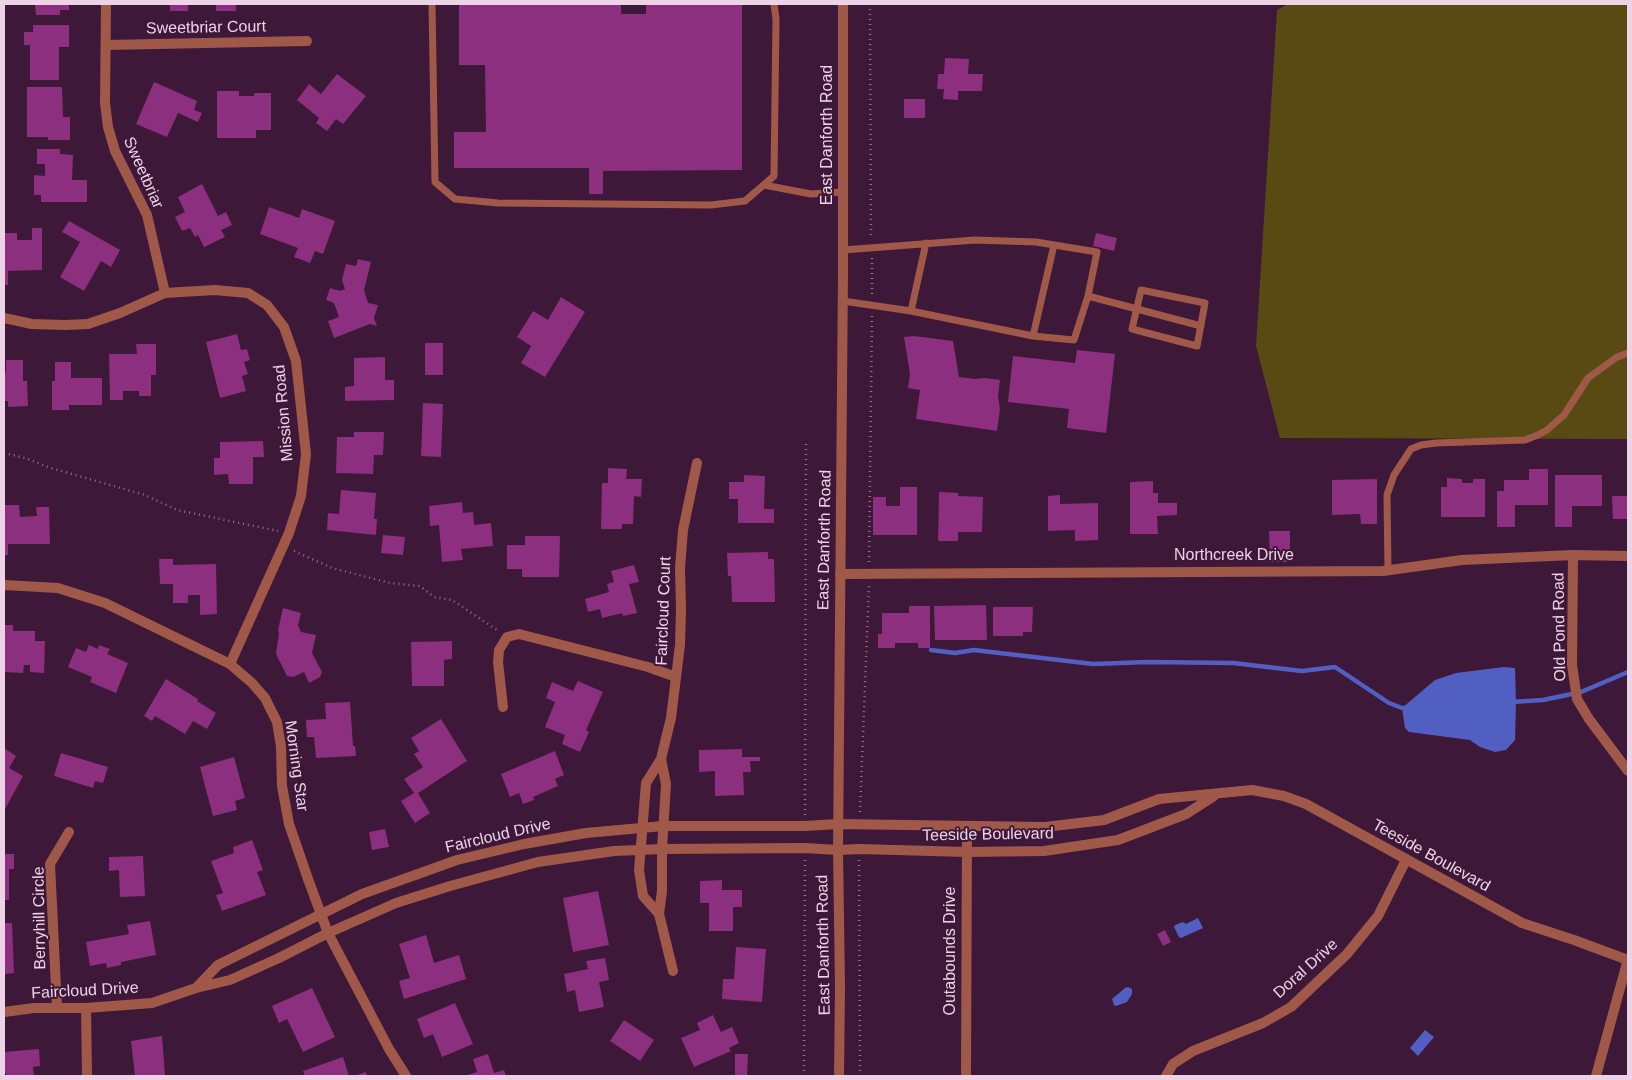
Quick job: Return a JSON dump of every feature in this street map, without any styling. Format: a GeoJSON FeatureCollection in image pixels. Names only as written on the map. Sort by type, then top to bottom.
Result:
{"type":"FeatureCollection","features":[{"type":"Feature","properties":{"kind":"street","name":"Sweetbriar"},"geometry":{"type":"LineString","coordinates":[[106,4],[104,103],[108,127],[115,151],[147,215],[165,293]]}},
{"type":"Feature","properties":{"kind":"street","name":"East Danforth Road"},"geometry":{"type":"LineString","coordinates":[[840,1076],[838,824],[844,250],[842,4]]}},
{"type":"Feature","properties":{"kind":"street","name":"Sweetbriar Court"},"geometry":{"type":"LineString","coordinates":[[106,46],[307,40]]}},
{"type":"Feature","properties":{"kind":"street","name":"Mission Road"},"geometry":{"type":"LineString","coordinates":[[4,318],[32,324],[88,324],[120,313],[165,293],[215,290],[248,293],[267,305],[284,327],[296,361],[306,454],[301,496],[284,546],[230,664]]}},
{"type":"Feature","properties":{"kind":"street","name":"Faircloud Court"},"geometry":{"type":"LineString","coordinates":[[659,914],[643,896],[638,870],[646,783],[661,759],[671,718],[681,609],[680,568],[683,530],[697,464]]}},
{"type":"Feature","properties":{"kind":"street","name":"Northcreek Drive"},"geometry":{"type":"LineString","coordinates":[[840,574],[1388,570],[1462,560],[1573,555],[1628,556]]}},
{"type":"Feature","properties":{"kind":"street","name":"Old Pond Road"},"geometry":{"type":"LineString","coordinates":[[1573,555],[1572,665],[1577,699],[1589,719],[1628,771]]}},
{"type":"Feature","properties":{"kind":"street","name":"Morning Star"},"geometry":{"type":"LineString","coordinates":[[4,585],[58,588],[105,603],[230,664],[252,683],[265,698],[277,722],[281,747],[282,786],[289,824],[321,915],[389,1050],[406,1076]]}},
{"type":"Feature","properties":{"kind":"street"},"geometry":{"type":"LineString","coordinates":[[503,707],[498,662],[499,650],[507,637],[519,634],[648,667],[676,677]]}},
{"type":"Feature","properties":{"kind":"street","name":"Faircloud Court"},"geometry":{"type":"LineString","coordinates":[[661,759],[666,784],[662,849],[662,891],[659,914],[673,971]]}},
{"type":"Feature","properties":{"kind":"street","name":"Teeside Boulevard"},"geometry":{"type":"LineString","coordinates":[[838,824],[1045,827],[1104,820],[1160,799],[1252,790],[1284,796],[1306,804],[1522,923],[1628,960]]}},
{"type":"Feature","properties":{"kind":"street","name":"Teeside Boulevard"},"geometry":{"type":"LineString","coordinates":[[838,850],[1044,851],[1118,840],[1186,814],[1218,794]]}},
{"type":"Feature","properties":{"kind":"street","name":"Faircloud Drive"},"geometry":{"type":"LineString","coordinates":[[196,988],[218,965],[362,894],[457,860],[524,844],[586,833],[642,827],[838,824]]}},
{"type":"Feature","properties":{"kind":"street","name":"Outabounds Drive"},"geometry":{"type":"LineString","coordinates":[[966,1076],[967,826]]}},
{"type":"Feature","properties":{"kind":"street","name":"Berryhill Circle"},"geometry":{"type":"LineString","coordinates":[[57,1008],[50,864],[69,832]]}},
{"type":"Feature","properties":{"kind":"street","name":"Faircloud Drive"},"geometry":{"type":"LineString","coordinates":[[4,1012],[34,1008],[86,1008],[152,1003],[196,988],[230,980],[279,958],[328,932],[396,903],[538,862],[614,851],[662,849],[806,848],[838,850]]}},
{"type":"Feature","properties":{"kind":"street","name":"Doral Drive"},"geometry":{"type":"LineString","coordinates":[[1166,1076],[1174,1064],[1193,1051],[1264,1023],[1291,1007],[1347,954],[1378,916],[1406,860]]}},
{"type":"Feature","properties":{"kind":"street"},"geometry":{"type":"LineString","coordinates":[[1596,1076],[1628,960]]}},
{"type":"Feature","properties":{"kind":"street"},"geometry":{"type":"LineString","coordinates":[[86,1008],[87,1076]]}},
{"type":"Feature","properties":{"kind":"lane"},"geometry":{"type":"LineString","coordinates":[[432,4],[434,182],[455,199],[498,203],[711,205],[745,201],[774,176],[776,19],[774,4]]}},
{"type":"Feature","properties":{"kind":"lane"},"geometry":{"type":"LineString","coordinates":[[764,185],[810,194],[843,192]]}},
{"type":"Feature","properties":{"kind":"lane"},"geometry":{"type":"LineString","coordinates":[[843,301],[911,311],[1033,336],[1074,340],[1088,296],[1096,252],[1036,242],[975,240],[844,250]]}},
{"type":"Feature","properties":{"kind":"lane"},"geometry":{"type":"LineString","coordinates":[[911,311],[926,244]]}},
{"type":"Feature","properties":{"kind":"lane"},"geometry":{"type":"LineString","coordinates":[[1033,336],[1054,245]]}},
{"type":"Feature","properties":{"kind":"lane"},"geometry":{"type":"LineString","coordinates":[[1141,290],[1205,302],[1201,326],[1197,346],[1132,329],[1141,290]]}},
{"type":"Feature","properties":{"kind":"lane"},"geometry":{"type":"LineString","coordinates":[[1088,296],[1201,326]]}},
{"type":"Feature","properties":{"kind":"lane"},"geometry":{"type":"LineString","coordinates":[[1388,570],[1387,495],[1394,474],[1411,449],[1436,443],[1525,440],[1538,435],[1564,416],[1588,378],[1617,357],[1628,353]]}},
{"type":"Feature","properties":{"kind":"path"},"geometry":{"type":"LineString","coordinates":[[860,824],[869,573],[872,306],[870,4]]}},
{"type":"Feature","properties":{"kind":"path"},"geometry":{"type":"LineString","coordinates":[[805,826],[806,440]]}},
{"type":"Feature","properties":{"kind":"path"},"geometry":{"type":"LineString","coordinates":[[4,453],[145,495],[177,510],[289,533]]}},
{"type":"Feature","properties":{"kind":"path"},"geometry":{"type":"LineString","coordinates":[[284,546],[332,568],[390,583],[420,586],[434,596],[452,600],[507,637]]}},
{"type":"Feature","properties":{"kind":"path"},"geometry":{"type":"LineString","coordinates":[[804,1076],[806,848]]}},
{"type":"Feature","properties":{"kind":"path"},"geometry":{"type":"LineString","coordinates":[[859,850],[860,1076]]}},
{"type":"Feature","properties":{"kind":"shaded area"},"geometry":{"type":"Polygon","coordinates":[[[1288,4],[1628,4],[1628,439],[1280,438],[1256,346],[1277,10],[1288,4]]]}},
{"type":"Feature","properties":{"kind":"water"},"geometry":{"type":"Polygon","coordinates":[[[1504,667],[1515,668],[1516,702],[1515,740],[1506,750],[1495,752],[1480,747],[1470,740],[1409,732],[1405,728],[1402,708],[1435,680],[1456,673],[1504,667]]]}},
{"type":"Feature","properties":{"kind":"water"},"geometry":{"type":"Polygon","coordinates":[[[1198,918],[1203,928],[1181,938],[1179,937],[1174,927],[1175,925],[1183,922],[1186,924],[1198,918]]]}},
{"type":"Feature","properties":{"kind":"water"},"geometry":{"type":"Polygon","coordinates":[[[1128,987],[1132,989],[1132,994],[1127,1002],[1114,1005],[1112,999],[1128,987]]]}},
{"type":"Feature","properties":{"kind":"water"},"geometry":{"type":"Polygon","coordinates":[[[1425,1030],[1434,1037],[1418,1056],[1410,1048],[1425,1030]]]}},
{"type":"Feature","properties":{"kind":"building"},"geometry":{"type":"Polygon","coordinates":[[[35,4],[69,4],[69,10],[60,10],[60,15],[36,15],[35,4]]]}},
{"type":"Feature","properties":{"kind":"building"},"geometry":{"type":"Polygon","coordinates":[[[170,4],[188,4],[188,11],[170,11],[170,4]]]}},
{"type":"Feature","properties":{"kind":"building"},"geometry":{"type":"Polygon","coordinates":[[[216,4],[236,4],[236,11],[216,11],[216,4]]]}},
{"type":"Feature","properties":{"kind":"building"},"geometry":{"type":"Polygon","coordinates":[[[459,4],[621,4],[621,14],[646,14],[646,4],[742,4],[742,170],[603,171],[603,194],[589,194],[589,168],[454,168],[454,132],[486,132],[485,65],[459,65],[459,4]]]}},
{"type":"Feature","properties":{"kind":"building"},"geometry":{"type":"Polygon","coordinates":[[[33,25],[69,25],[69,47],[59,47],[59,80],[30,80],[30,45],[24,45],[24,32],[33,32],[33,25]]]}},
{"type":"Feature","properties":{"kind":"building"},"geometry":{"type":"Polygon","coordinates":[[[945,58],[969,59],[968,74],[983,74],[982,91],[958,91],[958,100],[943,99],[944,89],[937,89],[938,74],[944,74],[945,58]]]}},
{"type":"Feature","properties":{"kind":"building"},"geometry":{"type":"Polygon","coordinates":[[[337,74],[366,96],[343,124],[336,119],[327,131],[316,123],[319,118],[297,100],[309,84],[321,94],[337,74]]]}},
{"type":"Feature","properties":{"kind":"building"},"geometry":{"type":"Polygon","coordinates":[[[154,82],[197,101],[194,110],[202,113],[198,122],[178,113],[167,137],[136,124],[154,82]]]}},
{"type":"Feature","properties":{"kind":"building"},"geometry":{"type":"Polygon","coordinates":[[[27,87],[62,87],[63,117],[70,117],[70,140],[48,140],[48,137],[27,137],[27,87]]]}},
{"type":"Feature","properties":{"kind":"building"},"geometry":{"type":"Polygon","coordinates":[[[217,91],[239,91],[239,96],[254,96],[254,93],[271,93],[271,130],[256,130],[256,138],[217,138],[217,91]]]}},
{"type":"Feature","properties":{"kind":"building"},"geometry":{"type":"Polygon","coordinates":[[[904,99],[925,99],[925,118],[904,118],[904,99]]]}},
{"type":"Feature","properties":{"kind":"building"},"geometry":{"type":"Polygon","coordinates":[[[37,149],[60,149],[60,154],[73,155],[72,180],[87,180],[87,202],[41,202],[41,195],[34,195],[34,175],[45,176],[45,164],[37,164],[37,149]]]}},
{"type":"Feature","properties":{"kind":"building"},"geometry":{"type":"Polygon","coordinates":[[[202,184],[218,216],[226,212],[232,225],[221,230],[225,237],[204,247],[198,235],[195,237],[190,228],[182,231],[175,217],[185,212],[178,197],[202,184]]]}},
{"type":"Feature","properties":{"kind":"building"},"geometry":{"type":"Polygon","coordinates":[[[269,207],[299,218],[302,209],[335,221],[323,254],[315,251],[310,263],[294,257],[298,248],[260,234],[269,207]]]}},
{"type":"Feature","properties":{"kind":"building"},"geometry":{"type":"Polygon","coordinates":[[[69,221],[120,250],[111,267],[101,261],[84,291],[60,277],[80,242],[62,232],[69,221]]]}},
{"type":"Feature","properties":{"kind":"building"},"geometry":{"type":"Polygon","coordinates":[[[32,228],[42,228],[42,270],[8,271],[8,285],[4,285],[4,233],[17,233],[17,240],[32,240],[32,228]]]}},
{"type":"Feature","properties":{"kind":"building"},"geometry":{"type":"Polygon","coordinates":[[[1096,233],[1117,238],[1114,251],[1093,246],[1096,233]]]}},
{"type":"Feature","properties":{"kind":"building"},"geometry":{"type":"Polygon","coordinates":[[[358,259],[371,262],[364,290],[368,303],[378,305],[374,318],[377,326],[370,324],[334,338],[328,321],[339,317],[334,303],[326,300],[330,288],[340,291],[345,289],[342,280],[346,264],[356,266],[358,259]]]}},
{"type":"Feature","properties":{"kind":"building"},"geometry":{"type":"Polygon","coordinates":[[[561,297],[585,312],[545,377],[521,363],[531,346],[517,337],[533,311],[548,320],[561,297]]]}},
{"type":"Feature","properties":{"kind":"building"},"geometry":{"type":"Polygon","coordinates":[[[237,334],[241,350],[247,349],[250,360],[244,362],[248,374],[242,376],[246,391],[220,398],[206,342],[237,334]]]}},
{"type":"Feature","properties":{"kind":"building"},"geometry":{"type":"Polygon","coordinates":[[[914,336],[953,341],[959,377],[1000,380],[998,396],[1000,409],[997,431],[916,419],[920,390],[908,388],[910,374],[904,337],[914,336]]]}},
{"type":"Feature","properties":{"kind":"building"},"geometry":{"type":"Polygon","coordinates":[[[425,343],[443,343],[443,375],[425,375],[425,343]]]}},
{"type":"Feature","properties":{"kind":"building"},"geometry":{"type":"Polygon","coordinates":[[[136,344],[156,344],[156,375],[151,375],[151,396],[139,396],[139,391],[123,391],[123,400],[110,400],[109,354],[137,354],[136,344]]]}},
{"type":"Feature","properties":{"kind":"building"},"geometry":{"type":"Polygon","coordinates":[[[1077,350],[1115,354],[1106,433],[1067,428],[1069,409],[1008,402],[1013,356],[1075,363],[1077,350]]]}},
{"type":"Feature","properties":{"kind":"building"},"geometry":{"type":"Polygon","coordinates":[[[385,357],[385,380],[394,380],[394,400],[345,401],[345,387],[354,386],[354,358],[385,357]]]}},
{"type":"Feature","properties":{"kind":"building"},"geometry":{"type":"Polygon","coordinates":[[[6,360],[23,360],[23,381],[27,381],[28,406],[8,407],[8,401],[4,401],[6,360]]]}},
{"type":"Feature","properties":{"kind":"building"},"geometry":{"type":"Polygon","coordinates":[[[55,362],[71,362],[71,378],[102,378],[102,405],[69,405],[69,410],[52,410],[52,381],[55,381],[55,362]]]}},
{"type":"Feature","properties":{"kind":"building"},"geometry":{"type":"Polygon","coordinates":[[[423,403],[443,404],[441,457],[421,456],[423,403]]]}},
{"type":"Feature","properties":{"kind":"building"},"geometry":{"type":"Polygon","coordinates":[[[354,432],[384,432],[383,455],[374,455],[373,474],[336,473],[337,437],[354,437],[354,432]]]}},
{"type":"Feature","properties":{"kind":"building"},"geometry":{"type":"Polygon","coordinates":[[[263,441],[264,457],[253,457],[253,484],[229,484],[228,474],[214,475],[214,458],[220,458],[220,442],[263,441]]]}},
{"type":"Feature","properties":{"kind":"building"},"geometry":{"type":"Polygon","coordinates":[[[608,468],[627,469],[626,479],[642,479],[641,497],[634,496],[633,524],[622,524],[622,529],[601,529],[602,483],[608,483],[608,468]]]}},
{"type":"Feature","properties":{"kind":"building"},"geometry":{"type":"Polygon","coordinates":[[[1529,469],[1548,469],[1548,505],[1515,505],[1515,527],[1497,527],[1497,491],[1504,491],[1504,480],[1529,480],[1529,469]]]}},
{"type":"Feature","properties":{"kind":"building"},"geometry":{"type":"Polygon","coordinates":[[[744,475],[765,476],[764,509],[774,509],[774,523],[738,523],[738,499],[729,499],[729,482],[744,482],[744,475]]]}},
{"type":"Feature","properties":{"kind":"building"},"geometry":{"type":"Polygon","coordinates":[[[1555,475],[1602,475],[1602,506],[1572,506],[1572,527],[1555,527],[1555,475]]]}},
{"type":"Feature","properties":{"kind":"building"},"geometry":{"type":"Polygon","coordinates":[[[1447,478],[1462,479],[1462,483],[1473,483],[1473,479],[1485,479],[1485,517],[1441,517],[1441,487],[1447,487],[1447,478]]]}},
{"type":"Feature","properties":{"kind":"building"},"geometry":{"type":"Polygon","coordinates":[[[1377,479],[1377,524],[1361,524],[1360,514],[1332,515],[1332,480],[1377,479]]]}},
{"type":"Feature","properties":{"kind":"building"},"geometry":{"type":"Polygon","coordinates":[[[1153,481],[1153,493],[1158,493],[1158,503],[1177,503],[1177,515],[1157,516],[1158,534],[1130,534],[1130,482],[1153,481]]]}},
{"type":"Feature","properties":{"kind":"building"},"geometry":{"type":"Polygon","coordinates":[[[900,487],[917,487],[917,535],[873,535],[873,497],[886,497],[886,506],[900,506],[900,487]]]}},
{"type":"Feature","properties":{"kind":"building"},"geometry":{"type":"Polygon","coordinates":[[[341,490],[376,493],[374,519],[377,519],[376,535],[327,530],[328,513],[339,514],[341,490]]]}},
{"type":"Feature","properties":{"kind":"building"},"geometry":{"type":"Polygon","coordinates":[[[939,492],[958,493],[958,496],[983,497],[982,532],[958,532],[958,541],[938,541],[939,492]]]}},
{"type":"Feature","properties":{"kind":"building"},"geometry":{"type":"Polygon","coordinates":[[[1060,495],[1060,504],[1098,503],[1098,540],[1075,541],[1075,530],[1048,531],[1048,496],[1060,495]]]}},
{"type":"Feature","properties":{"kind":"building"},"geometry":{"type":"Polygon","coordinates":[[[1612,496],[1628,496],[1628,519],[1613,519],[1612,496]]]}},
{"type":"Feature","properties":{"kind":"building"},"geometry":{"type":"Polygon","coordinates":[[[462,502],[463,513],[473,512],[474,525],[491,523],[493,546],[461,549],[463,560],[442,562],[439,525],[430,526],[429,506],[462,502]]]}},
{"type":"Feature","properties":{"kind":"building"},"geometry":{"type":"Polygon","coordinates":[[[4,505],[19,505],[20,517],[37,516],[36,507],[49,507],[50,544],[8,544],[8,555],[4,555],[4,505]]]}},
{"type":"Feature","properties":{"kind":"building"},"geometry":{"type":"Polygon","coordinates":[[[1269,531],[1290,531],[1290,562],[1270,562],[1269,531]]]}},
{"type":"Feature","properties":{"kind":"building"},"geometry":{"type":"Polygon","coordinates":[[[383,535],[405,537],[403,555],[381,553],[383,535]]]}},
{"type":"Feature","properties":{"kind":"building"},"geometry":{"type":"Polygon","coordinates":[[[525,536],[560,536],[559,577],[522,577],[522,569],[507,569],[507,545],[525,545],[525,536]]]}},
{"type":"Feature","properties":{"kind":"building"},"geometry":{"type":"Polygon","coordinates":[[[768,552],[768,559],[774,559],[775,602],[732,602],[731,576],[728,576],[727,553],[768,552]]]}},
{"type":"Feature","properties":{"kind":"building"},"geometry":{"type":"Polygon","coordinates":[[[159,559],[173,559],[173,565],[216,564],[217,614],[200,615],[200,595],[188,595],[188,603],[173,603],[173,584],[160,584],[159,559]]]}},
{"type":"Feature","properties":{"kind":"building"},"geometry":{"type":"Polygon","coordinates":[[[634,565],[639,582],[629,584],[637,613],[623,616],[622,613],[602,618],[600,609],[588,612],[585,599],[609,592],[607,584],[614,582],[611,571],[634,565]]]}},
{"type":"Feature","properties":{"kind":"building"},"geometry":{"type":"Polygon","coordinates":[[[986,605],[987,640],[935,640],[934,606],[986,605]]]}},
{"type":"Feature","properties":{"kind":"building"},"geometry":{"type":"Polygon","coordinates":[[[909,606],[930,606],[930,648],[918,648],[918,643],[895,643],[895,648],[878,648],[878,634],[882,634],[882,613],[909,613],[909,606]]]}},
{"type":"Feature","properties":{"kind":"building"},"geometry":{"type":"Polygon","coordinates":[[[993,607],[1033,607],[1032,632],[1023,632],[1023,636],[993,636],[993,607]]]}},
{"type":"Feature","properties":{"kind":"building"},"geometry":{"type":"Polygon","coordinates":[[[283,608],[301,613],[298,625],[301,632],[316,635],[312,653],[322,672],[320,677],[309,683],[304,672],[293,677],[287,676],[276,654],[278,630],[283,608]]]}},
{"type":"Feature","properties":{"kind":"building"},"geometry":{"type":"Polygon","coordinates":[[[4,625],[13,625],[13,631],[35,631],[35,641],[45,641],[44,673],[30,672],[30,665],[24,665],[23,673],[5,672],[4,625]]]}},
{"type":"Feature","properties":{"kind":"building"},"geometry":{"type":"Polygon","coordinates":[[[452,641],[452,659],[444,660],[444,686],[412,686],[411,642],[452,641]]]}},
{"type":"Feature","properties":{"kind":"building"},"geometry":{"type":"Polygon","coordinates":[[[89,645],[98,649],[99,645],[110,649],[107,654],[128,663],[116,693],[90,682],[92,677],[68,667],[76,648],[86,652],[89,645]]]}},
{"type":"Feature","properties":{"kind":"building"},"geometry":{"type":"Polygon","coordinates":[[[166,679],[216,713],[207,729],[193,721],[185,734],[155,716],[152,721],[144,716],[166,679]]]}},
{"type":"Feature","properties":{"kind":"building"},"geometry":{"type":"Polygon","coordinates":[[[578,681],[603,692],[586,730],[589,732],[580,752],[562,744],[565,735],[545,727],[555,702],[546,698],[552,682],[573,691],[578,681]]]}},
{"type":"Feature","properties":{"kind":"building"},"geometry":{"type":"Polygon","coordinates":[[[350,702],[353,746],[355,746],[356,756],[316,758],[314,737],[307,737],[306,720],[326,719],[325,703],[350,702]]]}},
{"type":"Feature","properties":{"kind":"building"},"geometry":{"type":"Polygon","coordinates":[[[441,719],[467,761],[418,793],[430,813],[415,823],[401,801],[414,793],[404,779],[423,767],[414,754],[419,751],[411,738],[441,719]]]}},
{"type":"Feature","properties":{"kind":"building"},"geometry":{"type":"Polygon","coordinates":[[[4,748],[16,756],[9,768],[23,776],[4,811],[4,748]]]}},
{"type":"Feature","properties":{"kind":"building"},"geometry":{"type":"Polygon","coordinates":[[[742,749],[742,757],[760,757],[760,761],[750,761],[751,772],[743,772],[744,795],[715,796],[715,771],[699,772],[699,750],[742,749]]]}},
{"type":"Feature","properties":{"kind":"building"},"geometry":{"type":"Polygon","coordinates":[[[555,751],[564,775],[555,779],[558,786],[533,797],[534,800],[523,804],[519,793],[510,797],[501,774],[555,751]]]}},
{"type":"Feature","properties":{"kind":"building"},"geometry":{"type":"Polygon","coordinates":[[[61,753],[108,767],[103,783],[95,781],[93,788],[54,776],[61,753]]]}},
{"type":"Feature","properties":{"kind":"building"},"geometry":{"type":"Polygon","coordinates":[[[234,757],[245,798],[235,801],[237,810],[213,816],[200,767],[234,757]]]}},
{"type":"Feature","properties":{"kind":"building"},"geometry":{"type":"Polygon","coordinates":[[[385,829],[389,847],[372,850],[369,832],[385,829]]]}},
{"type":"Feature","properties":{"kind":"building"},"geometry":{"type":"Polygon","coordinates":[[[252,840],[263,870],[257,872],[266,895],[222,911],[216,895],[223,893],[211,861],[234,853],[233,847],[252,840]]]}},
{"type":"Feature","properties":{"kind":"building"},"geometry":{"type":"Polygon","coordinates":[[[4,854],[14,854],[14,869],[9,869],[9,900],[4,900],[4,854]]]}},
{"type":"Feature","properties":{"kind":"building"},"geometry":{"type":"Polygon","coordinates":[[[143,856],[145,896],[120,897],[119,870],[109,871],[109,857],[143,856]]]}},
{"type":"Feature","properties":{"kind":"building"},"geometry":{"type":"Polygon","coordinates":[[[722,880],[722,890],[742,890],[742,907],[733,907],[733,931],[709,931],[709,903],[700,903],[700,881],[722,880]]]}},
{"type":"Feature","properties":{"kind":"building"},"geometry":{"type":"Polygon","coordinates":[[[598,891],[609,945],[573,952],[563,898],[598,891]]]}},
{"type":"Feature","properties":{"kind":"building"},"geometry":{"type":"Polygon","coordinates":[[[150,921],[156,955],[121,962],[121,965],[107,968],[106,963],[90,966],[86,942],[129,934],[127,925],[150,921]]]}},
{"type":"Feature","properties":{"kind":"building"},"geometry":{"type":"Polygon","coordinates":[[[4,923],[12,923],[14,973],[4,974],[4,923]]]}},
{"type":"Feature","properties":{"kind":"building"},"geometry":{"type":"Polygon","coordinates":[[[1165,930],[1171,942],[1163,946],[1157,934],[1165,930]]]}},
{"type":"Feature","properties":{"kind":"building"},"geometry":{"type":"Polygon","coordinates":[[[426,935],[434,963],[459,955],[466,979],[404,999],[399,981],[410,978],[399,944],[426,935]]]}},
{"type":"Feature","properties":{"kind":"building"},"geometry":{"type":"Polygon","coordinates":[[[736,947],[766,949],[762,1002],[722,999],[723,979],[734,979],[736,947]]]}},
{"type":"Feature","properties":{"kind":"building"},"geometry":{"type":"Polygon","coordinates":[[[605,958],[609,980],[599,982],[604,1007],[579,1012],[575,990],[567,992],[564,974],[588,969],[586,961],[605,958]]]}},
{"type":"Feature","properties":{"kind":"building"},"geometry":{"type":"Polygon","coordinates":[[[312,988],[335,1037],[303,1052],[287,1019],[279,1023],[272,1006],[312,988]]]}},
{"type":"Feature","properties":{"kind":"building"},"geometry":{"type":"Polygon","coordinates":[[[455,1003],[473,1044],[442,1057],[433,1034],[424,1038],[417,1019],[455,1003]]]}},
{"type":"Feature","properties":{"kind":"building"},"geometry":{"type":"Polygon","coordinates":[[[713,1015],[721,1032],[732,1027],[739,1043],[729,1048],[731,1051],[694,1067],[681,1038],[700,1030],[697,1023],[713,1015]]]}},
{"type":"Feature","properties":{"kind":"building"},"geometry":{"type":"Polygon","coordinates":[[[624,1020],[654,1040],[640,1061],[610,1041],[624,1020]]]}},
{"type":"Feature","properties":{"kind":"building"},"geometry":{"type":"Polygon","coordinates":[[[162,1036],[165,1076],[135,1076],[131,1041],[162,1036]]]}},
{"type":"Feature","properties":{"kind":"building"},"geometry":{"type":"Polygon","coordinates":[[[39,1049],[40,1066],[33,1067],[34,1076],[7,1076],[4,1073],[4,1052],[39,1049]]]}},
{"type":"Feature","properties":{"kind":"building"},"geometry":{"type":"Polygon","coordinates":[[[488,1054],[494,1073],[504,1070],[506,1076],[465,1076],[477,1072],[473,1059],[488,1054]]]}},
{"type":"Feature","properties":{"kind":"building"},"geometry":{"type":"Polygon","coordinates":[[[735,1054],[748,1054],[747,1075],[735,1075],[735,1054]]]}},
{"type":"Feature","properties":{"kind":"building"},"geometry":{"type":"Polygon","coordinates":[[[343,1057],[349,1076],[305,1076],[303,1071],[343,1057]]]}},
{"type":"Feature","properties":{"kind":"building"},"geometry":{"type":"Polygon","coordinates":[[[366,1072],[367,1076],[354,1076],[366,1072]]]}},
{"type":"Feature","properties":{"kind":"waterway"},"geometry":{"type":"LineString","coordinates":[[931,650],[955,653],[974,650],[1093,664],[1148,662],[1233,663],[1302,671],[1335,667],[1389,703],[1407,708]]}},
{"type":"Feature","properties":{"kind":"waterway"},"geometry":{"type":"LineString","coordinates":[[1512,702],[1543,700],[1581,692],[1628,672]]}}]}
